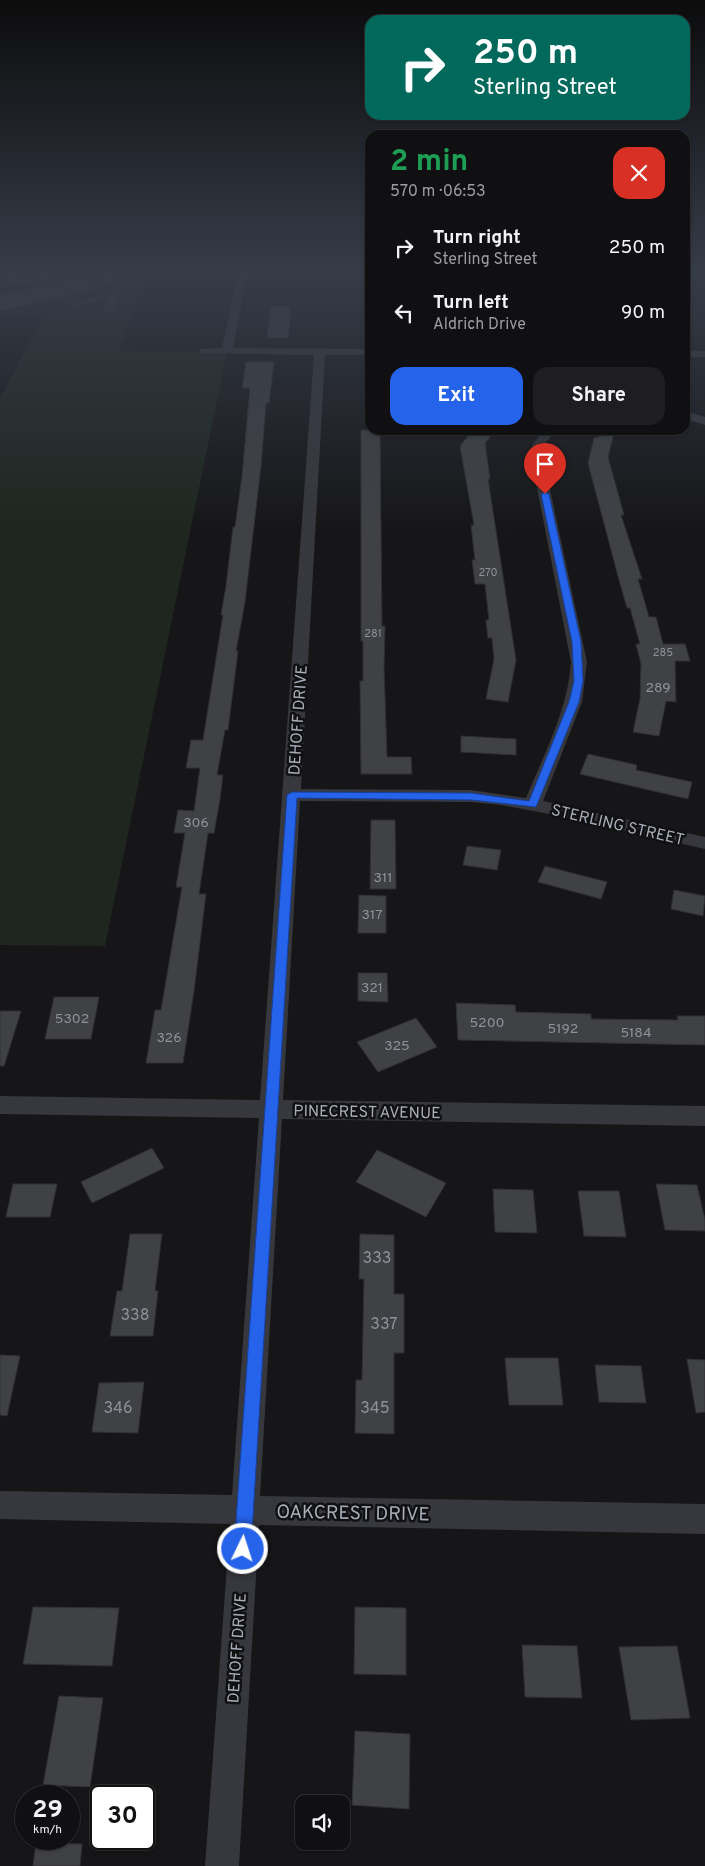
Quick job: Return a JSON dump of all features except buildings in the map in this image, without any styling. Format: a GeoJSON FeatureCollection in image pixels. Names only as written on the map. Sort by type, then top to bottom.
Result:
{"type":"FeatureCollection","features":[{"type":"Feature","properties":{"kind":"street","name":"DEHOFF DRIVE"},"geometry":{"type":"LineString","coordinates":[[222,1866],[320,358]]}},
{"type":"Feature","properties":{"kind":"street"},"geometry":{"type":"LineString","coordinates":[[690,416],[705,421]]}},
{"type":"Feature","properties":{"kind":"street"},"geometry":{"type":"LineString","coordinates":[[532,805],[574,702],[578,681],[577,642],[537,457],[538,445],[546,435]]}},
{"type":"Feature","properties":{"kind":"street","name":"STERLING STREET"},"geometry":{"type":"LineString","coordinates":[[292,795],[471,796],[532,805],[705,843]]}},
{"type":"Feature","properties":{"kind":"street","name":"PINECREST AVENUE"},"geometry":{"type":"LineString","coordinates":[[0,1105],[705,1116]]}},
{"type":"Feature","properties":{"kind":"street","name":"OAKCREST DRIVE"},"geometry":{"type":"LineString","coordinates":[[0,1504],[705,1519]]}},
{"type":"Feature","properties":{"kind":"shaded area"},"geometry":{"type":"Polygon","coordinates":[[[21,358],[226,358],[105,946],[0,945],[0,399],[21,358]]]}},
{"type":"Feature","properties":{"kind":"route"},"geometry":{"type":"LineString","coordinates":[[243,1549],[292,795],[471,796],[532,805],[574,702],[579,662],[577,642],[545,494]]}}]}
